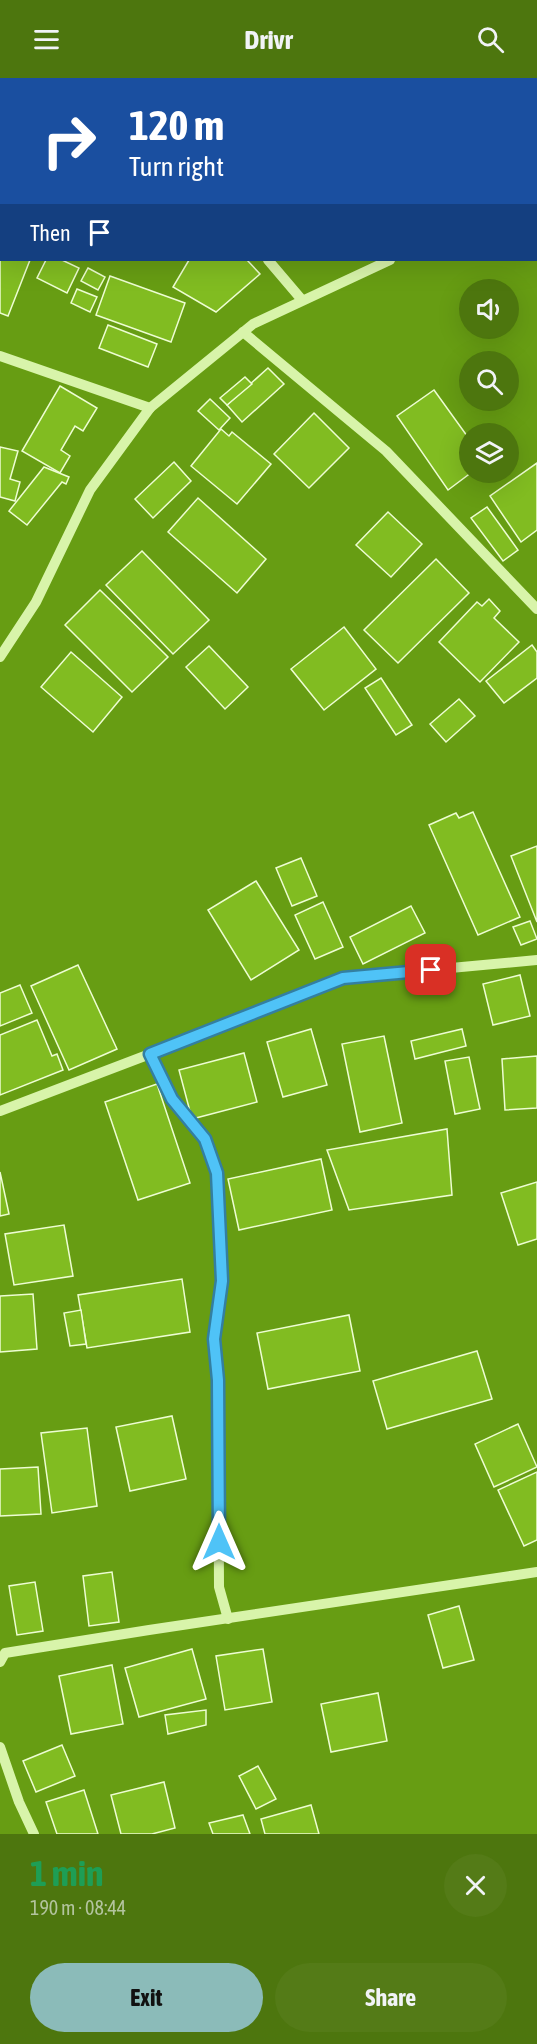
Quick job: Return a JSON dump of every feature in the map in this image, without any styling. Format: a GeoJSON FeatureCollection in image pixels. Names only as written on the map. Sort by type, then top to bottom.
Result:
{"type":"FeatureCollection","features":[{"type":"Feature","properties":{"kind":"street"},"geometry":{"type":"LineString","coordinates":[[269,261],[302,300]]}},
{"type":"Feature","properties":{"kind":"street"},"geometry":{"type":"LineString","coordinates":[[0,657],[36,602],[90,490],[150,408],[254,324],[388,261]]}},
{"type":"Feature","properties":{"kind":"street"},"geometry":{"type":"LineString","coordinates":[[243,332],[386,451],[537,609]]}},
{"type":"Feature","properties":{"kind":"street"},"geometry":{"type":"LineString","coordinates":[[0,356],[150,408]]}},
{"type":"Feature","properties":{"kind":"street"},"geometry":{"type":"LineString","coordinates":[[0,1111],[343,978],[537,960]]}},
{"type":"Feature","properties":{"kind":"street"},"geometry":{"type":"LineString","coordinates":[[150,1054],[172,1099],[205,1139],[217,1173],[222,1281],[214,1339],[218,1380],[219,1587],[228,1619]]}},
{"type":"Feature","properties":{"kind":"street"},"geometry":{"type":"LineString","coordinates":[[0,1662],[5,1653],[537,1572]]}},
{"type":"Feature","properties":{"kind":"street"},"geometry":{"type":"LineString","coordinates":[[0,1747],[19,1802],[34,1834]]}},
{"type":"Feature","properties":{"kind":"building"},"geometry":{"type":"Polygon","coordinates":[[[0,261],[30,261],[8,316],[0,313],[0,261]]]}},
{"type":"Feature","properties":{"kind":"building"},"geometry":{"type":"Polygon","coordinates":[[[46,261],[64,261],[79,268],[67,293],[37,278],[46,261]]]}},
{"type":"Feature","properties":{"kind":"building"},"geometry":{"type":"Polygon","coordinates":[[[188,261],[248,261],[260,274],[216,312],[173,287],[188,261]]]}},
{"type":"Feature","properties":{"kind":"building"},"geometry":{"type":"Polygon","coordinates":[[[88,268],[105,277],[98,290],[81,281],[88,268]]]}},
{"type":"Feature","properties":{"kind":"building"},"geometry":{"type":"Polygon","coordinates":[[[110,276],[185,303],[171,342],[96,315],[110,276]]]}},
{"type":"Feature","properties":{"kind":"building"},"geometry":{"type":"Polygon","coordinates":[[[77,289],[97,297],[90,312],[71,303],[77,289]]]}},
{"type":"Feature","properties":{"kind":"building"},"geometry":{"type":"Polygon","coordinates":[[[108,325],[157,344],[148,367],[99,348],[108,325]]]}},
{"type":"Feature","properties":{"kind":"building"},"geometry":{"type":"Polygon","coordinates":[[[268,368],[284,384],[242,422],[227,405],[268,368]]]}},
{"type":"Feature","properties":{"kind":"building"},"geometry":{"type":"Polygon","coordinates":[[[245,377],[252,384],[227,405],[220,398],[245,377]]]}},
{"type":"Feature","properties":{"kind":"building"},"geometry":{"type":"Polygon","coordinates":[[[60,386],[97,408],[83,431],[75,426],[61,450],[70,456],[60,473],[22,451],[60,386]]]}},
{"type":"Feature","properties":{"kind":"building"},"geometry":{"type":"Polygon","coordinates":[[[434,390],[459,425],[459,482],[448,490],[397,416],[434,390]]]}},
{"type":"Feature","properties":{"kind":"building"},"geometry":{"type":"Polygon","coordinates":[[[210,399],[230,418],[219,430],[198,411],[210,399]]]}},
{"type":"Feature","properties":{"kind":"building"},"geometry":{"type":"Polygon","coordinates":[[[314,413],[349,448],[309,488],[274,454],[314,413]]]}},
{"type":"Feature","properties":{"kind":"building"},"geometry":{"type":"Polygon","coordinates":[[[221,429],[229,436],[232,432],[271,464],[237,504],[191,466],[221,429]]]}},
{"type":"Feature","properties":{"kind":"building"},"geometry":{"type":"Polygon","coordinates":[[[0,447],[18,451],[10,479],[20,482],[15,501],[0,497],[0,447]]]}},
{"type":"Feature","properties":{"kind":"building"},"geometry":{"type":"Polygon","coordinates":[[[174,462],[191,481],[153,518],[135,499],[174,462]]]}},
{"type":"Feature","properties":{"kind":"building"},"geometry":{"type":"Polygon","coordinates":[[[537,463],[537,530],[521,542],[490,496],[509,483],[519,483],[519,476],[537,463]]]}},
{"type":"Feature","properties":{"kind":"building"},"geometry":{"type":"Polygon","coordinates":[[[44,467],[69,477],[66,484],[62,482],[27,525],[9,511],[44,467]]]}},
{"type":"Feature","properties":{"kind":"building"},"geometry":{"type":"Polygon","coordinates":[[[198,498],[266,559],[237,593],[168,532],[198,498]]]}},
{"type":"Feature","properties":{"kind":"building"},"geometry":{"type":"Polygon","coordinates":[[[487,507],[518,550],[503,561],[471,518],[487,507]]]}},
{"type":"Feature","properties":{"kind":"building"},"geometry":{"type":"Polygon","coordinates":[[[388,512],[422,544],[391,577],[356,545],[388,512]]]}},
{"type":"Feature","properties":{"kind":"building"},"geometry":{"type":"Polygon","coordinates":[[[142,551],[209,620],[173,654],[106,585],[142,551]]]}},
{"type":"Feature","properties":{"kind":"building"},"geometry":{"type":"Polygon","coordinates":[[[436,559],[469,593],[398,663],[364,630],[436,559]]]}},
{"type":"Feature","properties":{"kind":"building"},"geometry":{"type":"Polygon","coordinates":[[[100,590],[168,657],[132,692],[65,625],[100,590]]]}},
{"type":"Feature","properties":{"kind":"building"},"geometry":{"type":"Polygon","coordinates":[[[489,599],[500,611],[494,618],[519,642],[480,682],[439,642],[477,602],[482,606],[489,599]]]}},
{"type":"Feature","properties":{"kind":"building"},"geometry":{"type":"Polygon","coordinates":[[[344,627],[376,669],[324,710],[291,669],[344,627]]]}},
{"type":"Feature","properties":{"kind":"building"},"geometry":{"type":"Polygon","coordinates":[[[532,645],[537,652],[537,678],[504,703],[486,681],[532,645]]]}},
{"type":"Feature","properties":{"kind":"building"},"geometry":{"type":"Polygon","coordinates":[[[209,646],[248,687],[225,709],[186,667],[209,646]]]}},
{"type":"Feature","properties":{"kind":"building"},"geometry":{"type":"Polygon","coordinates":[[[71,652],[122,697],[93,732],[41,687],[71,652]]]}},
{"type":"Feature","properties":{"kind":"building"},"geometry":{"type":"Polygon","coordinates":[[[381,678],[412,725],[396,735],[365,688],[381,678]]]}},
{"type":"Feature","properties":{"kind":"building"},"geometry":{"type":"Polygon","coordinates":[[[459,699],[475,716],[446,742],[430,724],[459,699]]]}},
{"type":"Feature","properties":{"kind":"building"},"geometry":{"type":"Polygon","coordinates":[[[473,812],[520,917],[478,935],[429,825],[456,813],[459,818],[473,812]]]}},
{"type":"Feature","properties":{"kind":"building"},"geometry":{"type":"Polygon","coordinates":[[[537,846],[537,922],[511,856],[537,846]]]}},
{"type":"Feature","properties":{"kind":"building"},"geometry":{"type":"Polygon","coordinates":[[[301,858],[317,896],[292,906],[276,868],[301,858]]]}},
{"type":"Feature","properties":{"kind":"building"},"geometry":{"type":"Polygon","coordinates":[[[256,881],[299,950],[251,980],[208,910],[256,881]]]}},
{"type":"Feature","properties":{"kind":"building"},"geometry":{"type":"Polygon","coordinates":[[[323,902],[343,947],[315,959],[295,915],[323,902]]]}},
{"type":"Feature","properties":{"kind":"building"},"geometry":{"type":"Polygon","coordinates":[[[411,906],[425,933],[363,964],[350,937],[411,906]]]}},
{"type":"Feature","properties":{"kind":"building"},"geometry":{"type":"Polygon","coordinates":[[[530,921],[537,939],[521,945],[513,927],[530,921]]]}},
{"type":"Feature","properties":{"kind":"building"},"geometry":{"type":"Polygon","coordinates":[[[78,965],[117,1049],[69,1070],[31,986],[78,965]]]}},
{"type":"Feature","properties":{"kind":"building"},"geometry":{"type":"Polygon","coordinates":[[[520,975],[530,1016],[493,1025],[483,984],[520,975]]]}},
{"type":"Feature","properties":{"kind":"building"},"geometry":{"type":"Polygon","coordinates":[[[20,985],[32,1013],[0,1026],[0,993],[20,985]]]}},
{"type":"Feature","properties":{"kind":"building"},"geometry":{"type":"Polygon","coordinates":[[[37,1020],[52,1056],[57,1054],[63,1070],[0,1095],[0,1035],[37,1020]]]}},
{"type":"Feature","properties":{"kind":"building"},"geometry":{"type":"Polygon","coordinates":[[[311,1029],[327,1085],[283,1097],[267,1042],[311,1029]]]}},
{"type":"Feature","properties":{"kind":"building"},"geometry":{"type":"Polygon","coordinates":[[[462,1029],[466,1046],[415,1059],[411,1041],[462,1029]]]}},
{"type":"Feature","properties":{"kind":"building"},"geometry":{"type":"Polygon","coordinates":[[[384,1036],[402,1123],[360,1132],[342,1044],[384,1036]]]}},
{"type":"Feature","properties":{"kind":"building"},"geometry":{"type":"Polygon","coordinates":[[[244,1053],[257,1102],[192,1119],[179,1070],[244,1053]]]}},
{"type":"Feature","properties":{"kind":"building"},"geometry":{"type":"Polygon","coordinates":[[[537,1056],[537,1108],[505,1110],[502,1059],[537,1056]]]}},
{"type":"Feature","properties":{"kind":"building"},"geometry":{"type":"Polygon","coordinates":[[[469,1057],[480,1109],[455,1114],[445,1061],[469,1057]]]}},
{"type":"Feature","properties":{"kind":"building"},"geometry":{"type":"Polygon","coordinates":[[[157,1084],[190,1183],[138,1200],[105,1102],[157,1084]]]}},
{"type":"Feature","properties":{"kind":"building"},"geometry":{"type":"Polygon","coordinates":[[[447,1129],[452,1195],[349,1210],[327,1150],[447,1129]]]}},
{"type":"Feature","properties":{"kind":"building"},"geometry":{"type":"Polygon","coordinates":[[[321,1159],[332,1210],[239,1230],[228,1179],[321,1159]]]}},
{"type":"Feature","properties":{"kind":"building"},"geometry":{"type":"Polygon","coordinates":[[[0,1172],[9,1214],[0,1216],[0,1172]]]}},
{"type":"Feature","properties":{"kind":"building"},"geometry":{"type":"Polygon","coordinates":[[[537,1182],[537,1239],[518,1245],[501,1193],[537,1182]]]}},
{"type":"Feature","properties":{"kind":"building"},"geometry":{"type":"Polygon","coordinates":[[[64,1225],[73,1276],[14,1285],[5,1234],[64,1225]]]}},
{"type":"Feature","properties":{"kind":"building"},"geometry":{"type":"Polygon","coordinates":[[[182,1279],[190,1332],[87,1348],[78,1295],[182,1279]]]}},
{"type":"Feature","properties":{"kind":"building"},"geometry":{"type":"Polygon","coordinates":[[[33,1294],[37,1349],[0,1352],[0,1296],[33,1294]]]}},
{"type":"Feature","properties":{"kind":"building"},"geometry":{"type":"Polygon","coordinates":[[[81,1310],[86,1344],[70,1346],[64,1313],[81,1310]]]}},
{"type":"Feature","properties":{"kind":"building"},"geometry":{"type":"Polygon","coordinates":[[[349,1315],[360,1371],[268,1389],[257,1333],[349,1315]]]}},
{"type":"Feature","properties":{"kind":"building"},"geometry":{"type":"Polygon","coordinates":[[[477,1351],[492,1399],[387,1429],[373,1381],[477,1351]]]}},
{"type":"Feature","properties":{"kind":"building"},"geometry":{"type":"Polygon","coordinates":[[[172,1416],[186,1479],[130,1491],[116,1427],[172,1416]]]}},
{"type":"Feature","properties":{"kind":"building"},"geometry":{"type":"Polygon","coordinates":[[[518,1424],[537,1467],[494,1487],[475,1444],[518,1424]]]}},
{"type":"Feature","properties":{"kind":"building"},"geometry":{"type":"Polygon","coordinates":[[[87,1428],[97,1506],[52,1513],[41,1433],[87,1428]]]}},
{"type":"Feature","properties":{"kind":"building"},"geometry":{"type":"Polygon","coordinates":[[[38,1467],[41,1514],[0,1516],[0,1469],[38,1467]]]}},
{"type":"Feature","properties":{"kind":"building"},"geometry":{"type":"Polygon","coordinates":[[[537,1472],[537,1540],[524,1546],[498,1490],[537,1472]]]}},
{"type":"Feature","properties":{"kind":"building"},"geometry":{"type":"Polygon","coordinates":[[[112,1572],[119,1622],[89,1626],[83,1576],[112,1572]]]}},
{"type":"Feature","properties":{"kind":"building"},"geometry":{"type":"Polygon","coordinates":[[[35,1582],[43,1631],[17,1635],[9,1586],[35,1582]]]}},
{"type":"Feature","properties":{"kind":"building"},"geometry":{"type":"Polygon","coordinates":[[[459,1606],[474,1660],[443,1668],[428,1615],[459,1606]]]}},
{"type":"Feature","properties":{"kind":"building"},"geometry":{"type":"Polygon","coordinates":[[[192,1649],[206,1699],[139,1717],[125,1668],[192,1649]]]}},
{"type":"Feature","properties":{"kind":"building"},"geometry":{"type":"Polygon","coordinates":[[[263,1649],[272,1702],[225,1710],[216,1656],[263,1649]]]}},
{"type":"Feature","properties":{"kind":"building"},"geometry":{"type":"Polygon","coordinates":[[[112,1665],[123,1724],[71,1734],[59,1676],[112,1665]]]}},
{"type":"Feature","properties":{"kind":"building"},"geometry":{"type":"Polygon","coordinates":[[[378,1693],[387,1741],[331,1752],[321,1704],[378,1693]]]}},
{"type":"Feature","properties":{"kind":"building"},"geometry":{"type":"Polygon","coordinates":[[[206,1710],[206,1725],[168,1734],[165,1715],[206,1710]]]}},
{"type":"Feature","properties":{"kind":"building"},"geometry":{"type":"Polygon","coordinates":[[[62,1745],[75,1776],[36,1792],[23,1761],[62,1745]]]}},
{"type":"Feature","properties":{"kind":"building"},"geometry":{"type":"Polygon","coordinates":[[[258,1766],[276,1799],[256,1809],[239,1776],[258,1766]]]}},
{"type":"Feature","properties":{"kind":"building"},"geometry":{"type":"Polygon","coordinates":[[[164,1782],[175,1828],[152,1834],[121,1834],[111,1795],[164,1782]]]}},
{"type":"Feature","properties":{"kind":"building"},"geometry":{"type":"Polygon","coordinates":[[[84,1790],[98,1834],[57,1834],[46,1802],[84,1790]]]}},
{"type":"Feature","properties":{"kind":"building"},"geometry":{"type":"Polygon","coordinates":[[[311,1805],[319,1834],[265,1834],[261,1819],[311,1805]]]}},
{"type":"Feature","properties":{"kind":"building"},"geometry":{"type":"Polygon","coordinates":[[[243,1815],[250,1834],[213,1834],[209,1823],[243,1815]]]}},
{"type":"Feature","properties":{"kind":"route"},"geometry":{"type":"LineString","coordinates":[[219,1542],[218,1380],[214,1339],[222,1281],[217,1173],[205,1139],[172,1099],[150,1054],[343,978],[431,970]]}}]}
